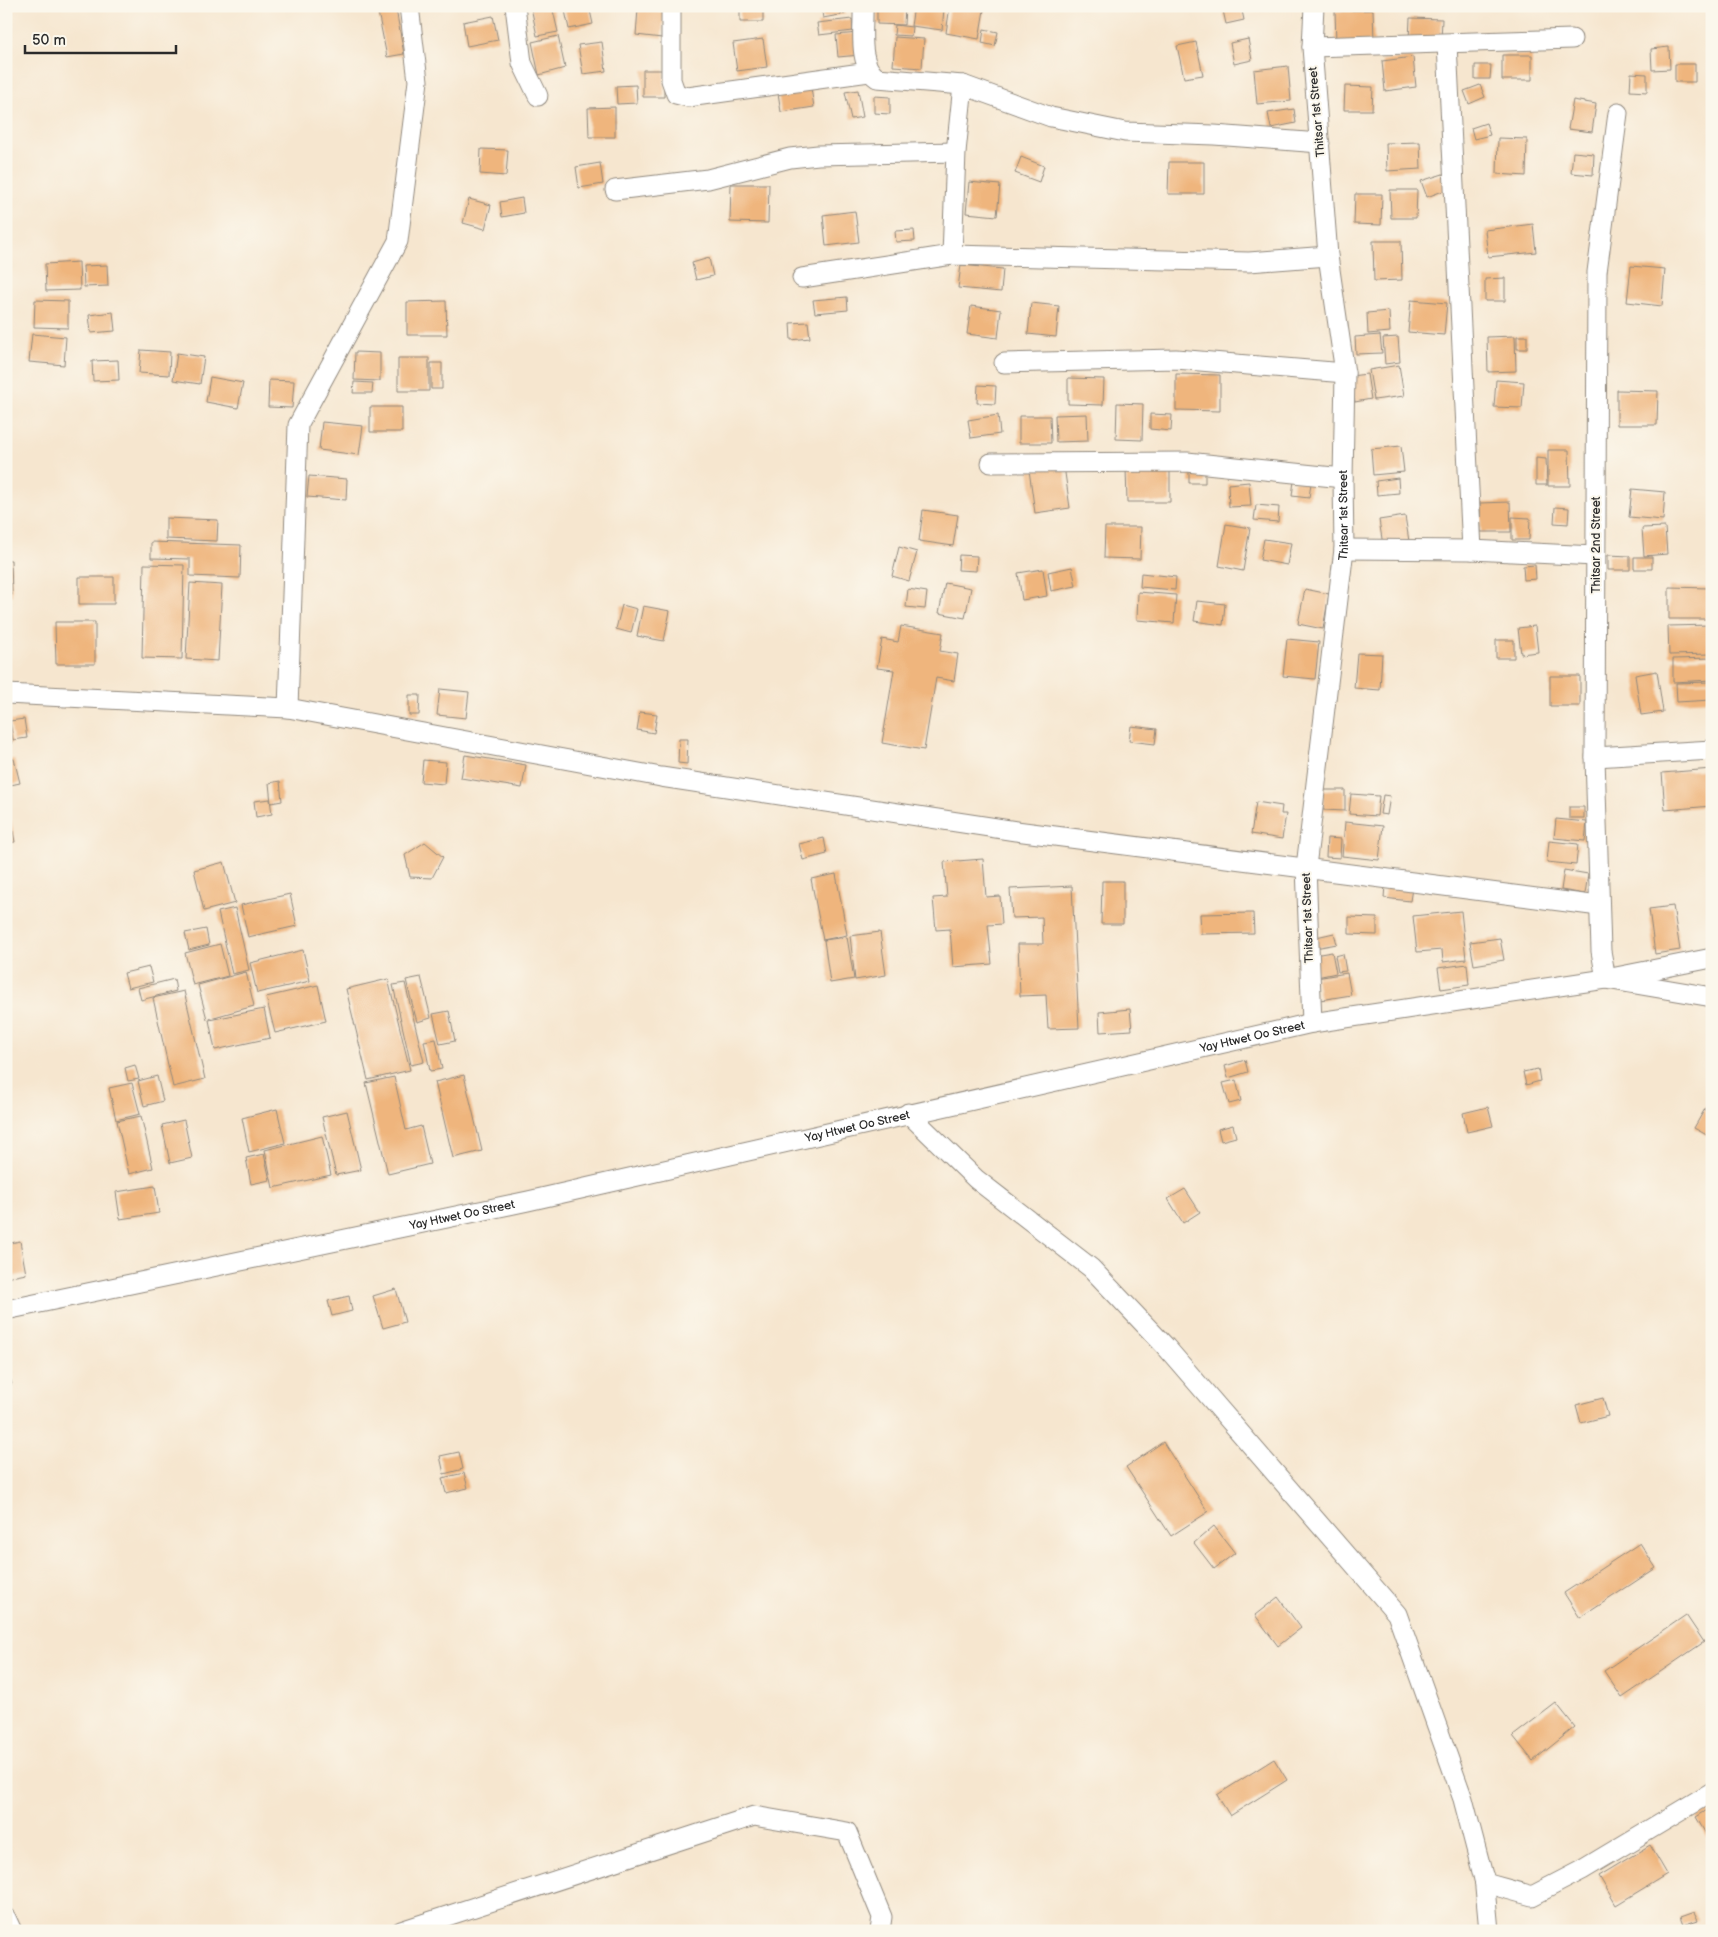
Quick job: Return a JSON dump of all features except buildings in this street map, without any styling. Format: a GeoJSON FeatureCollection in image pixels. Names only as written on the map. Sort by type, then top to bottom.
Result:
{"type":"FeatureCollection","features":[{"type":"Feature","properties":{"kind":"street"},"geometry":{"type":"LineString","coordinates":[[288,708],[298,425],[398,241],[418,81],[409,6]]}},
{"type":"Feature","properties":{"kind":"street"},"geometry":{"type":"LineString","coordinates":[[515,6],[522,63],[538,96]]}},
{"type":"Feature","properties":{"kind":"street"},"geometry":{"type":"LineString","coordinates":[[671,6],[671,80],[676,94],[688,97],[869,72]]}},
{"type":"Feature","properties":{"kind":"street"},"geometry":{"type":"LineString","coordinates":[[863,6],[865,62],[869,72],[877,78],[963,85],[1051,117],[1125,132],[1214,135],[1320,143]]}},
{"type":"Feature","properties":{"kind":"street","name":"Thitsar 1st Street"},"geometry":{"type":"LineString","coordinates":[[1312,1023],[1306,867],[1344,549],[1345,372],[1328,256],[1312,47],[1314,6]]}},
{"type":"Feature","properties":{"kind":"street"},"geometry":{"type":"LineString","coordinates":[[1312,47],[1572,39]]}},
{"type":"Feature","properties":{"kind":"street"},"geometry":{"type":"LineString","coordinates":[[1447,44],[1472,550]]}},
{"type":"Feature","properties":{"kind":"street"},"geometry":{"type":"LineString","coordinates":[[952,255],[956,152],[963,85]]}},
{"type":"Feature","properties":{"kind":"street","name":"Thitsar 2nd Street"},"geometry":{"type":"LineString","coordinates":[[1606,979],[1601,951],[1595,757],[1597,272],[1618,113]]}},
{"type":"Feature","properties":{"kind":"street"},"geometry":{"type":"LineString","coordinates":[[615,190],[708,179],[790,158],[818,155],[956,152]]}},
{"type":"Feature","properties":{"kind":"street"},"geometry":{"type":"LineString","coordinates":[[802,278],[952,255],[1249,262],[1328,256]]}},
{"type":"Feature","properties":{"kind":"street"},"geometry":{"type":"LineString","coordinates":[[1004,363],[1176,358],[1345,372]]}},
{"type":"Feature","properties":{"kind":"street"},"geometry":{"type":"LineString","coordinates":[[991,463],[1188,462],[1343,478]]}},
{"type":"Feature","properties":{"kind":"street"},"geometry":{"type":"LineString","coordinates":[[1344,549],[1472,550],[1595,556]]}},
{"type":"Feature","properties":{"kind":"street"},"geometry":{"type":"LineString","coordinates":[[6,694],[288,708],[661,777],[1016,831],[1599,906]]}},
{"type":"Feature","properties":{"kind":"street"},"geometry":{"type":"LineString","coordinates":[[1595,757],[1712,750]]}},
{"type":"Feature","properties":{"kind":"street","name":"Yay Htwet Oo Street"},"geometry":{"type":"LineString","coordinates":[[6,1310],[528,1201],[908,1113],[1312,1023],[1606,979],[1712,958]]}},
{"type":"Feature","properties":{"kind":"street"},"geometry":{"type":"LineString","coordinates":[[1606,979],[1712,997]]}},
{"type":"Feature","properties":{"kind":"street"},"geometry":{"type":"LineString","coordinates":[[908,1113],[976,1179],[1091,1268],[1166,1348],[1396,1614],[1463,1798],[1486,1883],[1532,1896],[1599,1860],[1712,1792]]}},
{"type":"Feature","properties":{"kind":"street"},"geometry":{"type":"LineString","coordinates":[[401,1931],[754,1816],[847,1832],[882,1916],[880,1931]]}},
{"type":"Feature","properties":{"kind":"street"},"geometry":{"type":"LineString","coordinates":[[1484,1877],[1489,1931]]}},
{"type":"Feature","properties":{"kind":"street"},"geometry":{"type":"LineString","coordinates":[[6,1918],[12,1931]]}}]}
